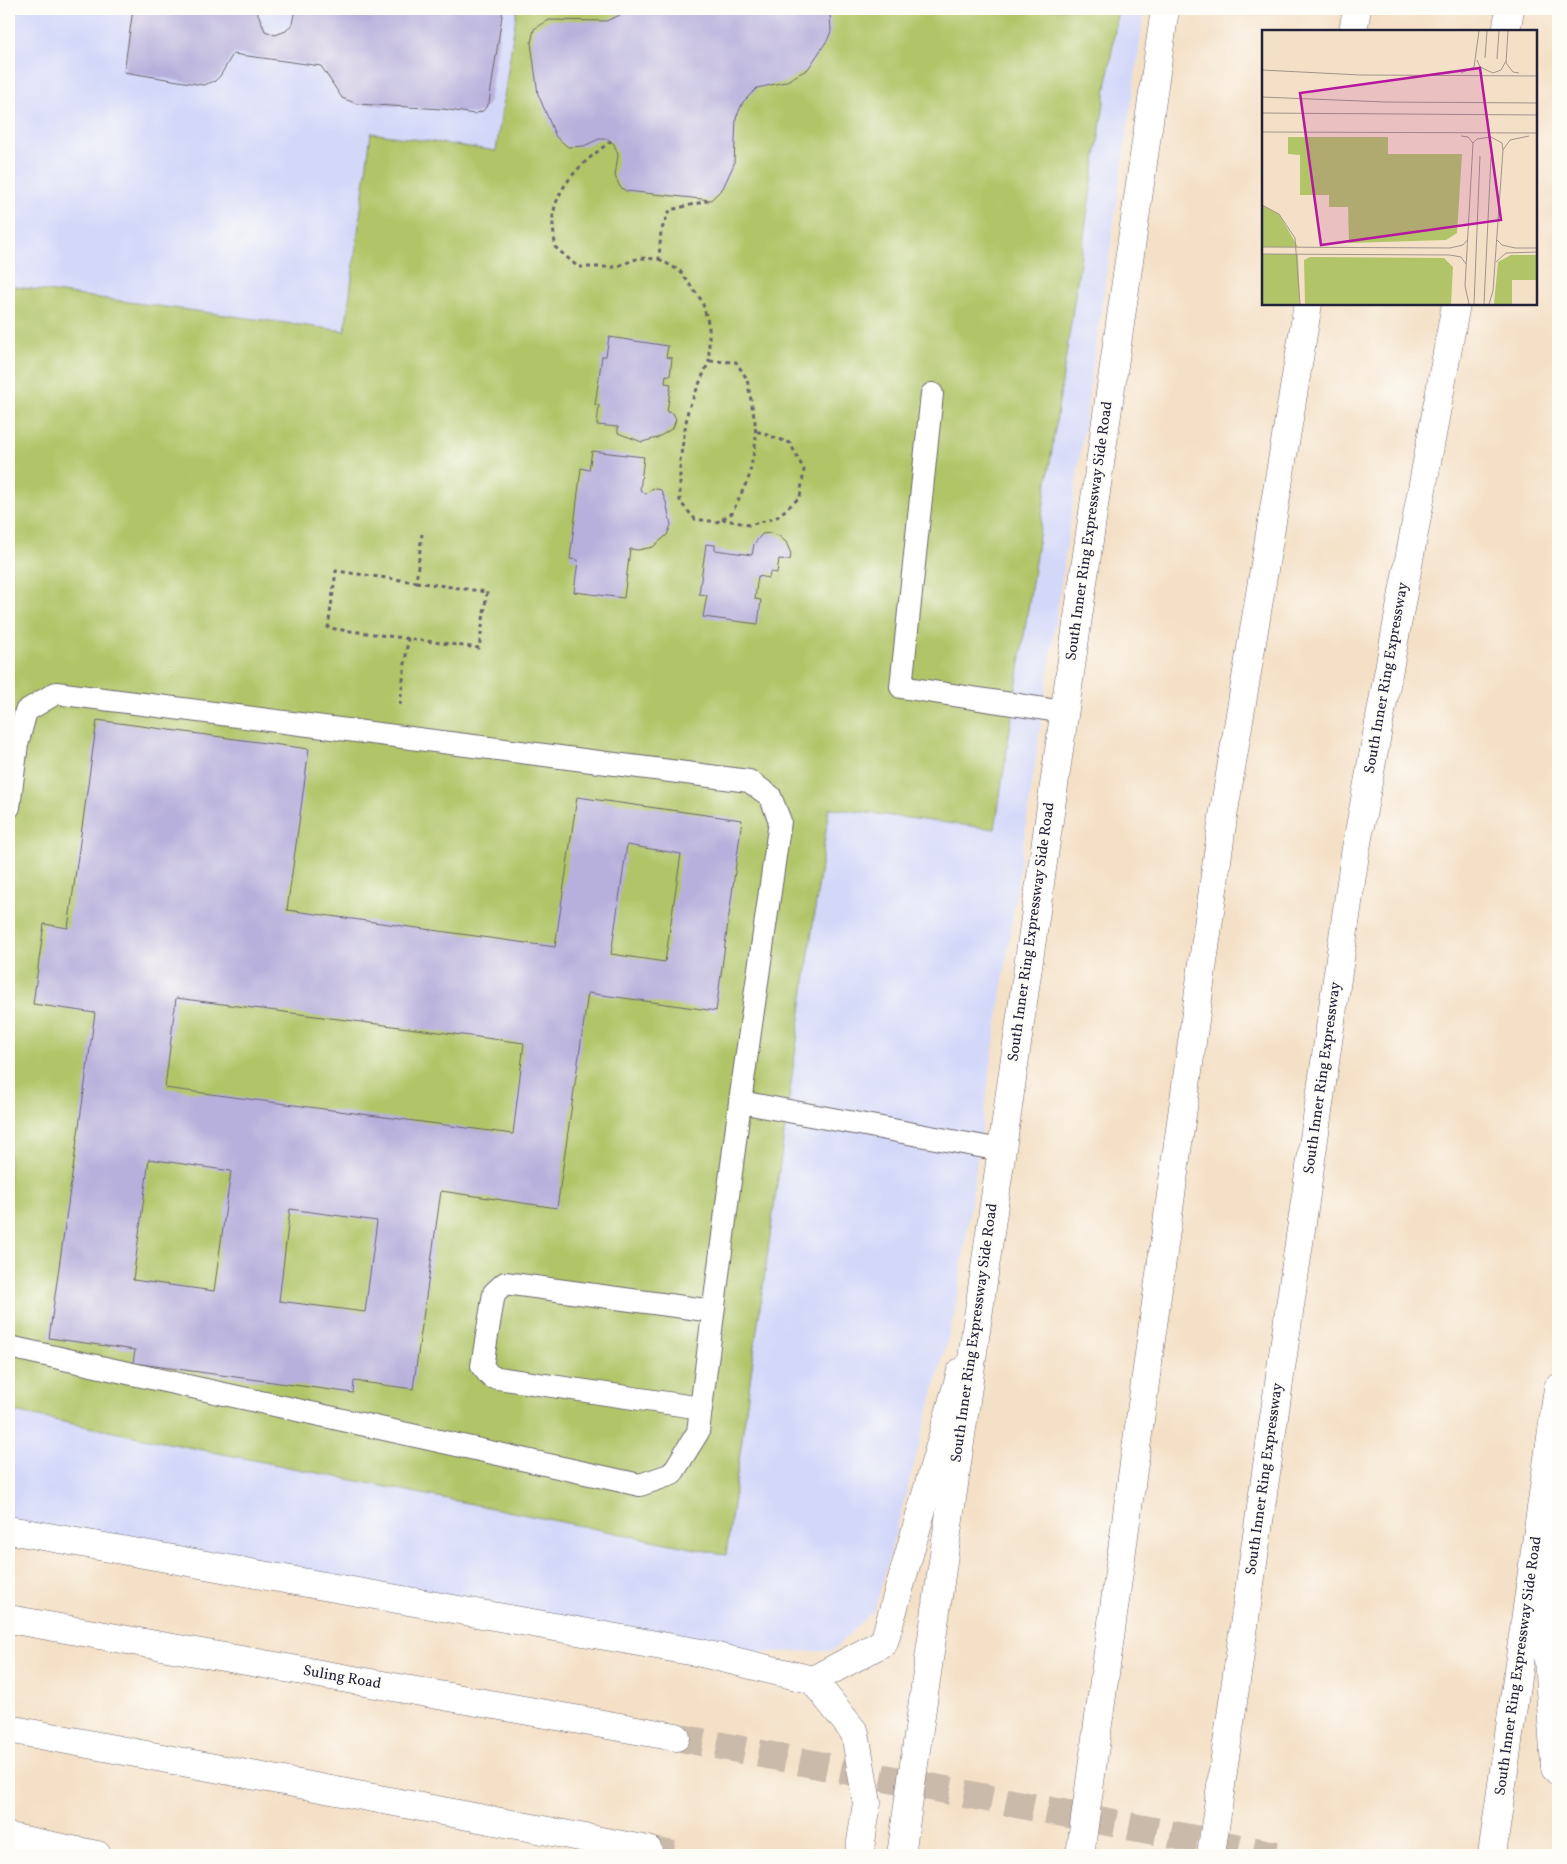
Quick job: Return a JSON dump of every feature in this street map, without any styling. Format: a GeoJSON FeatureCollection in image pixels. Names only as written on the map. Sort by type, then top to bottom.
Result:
{"type":"FeatureCollection","features":[{"type":"Feature","properties":{"kind":"main road","name":"South Inner Ring Expressway Side Road"},"geometry":{"type":"LineString","coordinates":[[901,1855],[1165,9]]}},
{"type":"Feature","properties":{"kind":"main road"},"geometry":{"type":"LineString","coordinates":[[1353,30],[1357,9]]}},
{"type":"Feature","properties":{"kind":"main road"},"geometry":{"type":"LineString","coordinates":[[1506,30],[1510,9]]}},
{"type":"Feature","properties":{"kind":"main road"},"geometry":{"type":"LineString","coordinates":[[1080,1855],[1223,817],[1308,305]]}},
{"type":"Feature","properties":{"kind":"main road","name":"South Inner Ring Expressway"},"geometry":{"type":"LineString","coordinates":[[1211,1855],[1355,854],[1456,305]]}},
{"type":"Feature","properties":{"kind":"main road"},"geometry":{"type":"LineString","coordinates":[[813,1680],[884,1642],[976,1320]]}},
{"type":"Feature","properties":{"kind":"main road","name":"South Inner Ring Expressway Side Road"},"geometry":{"type":"LineString","coordinates":[[1492,1855],[1558,1388]]}},
{"type":"Feature","properties":{"kind":"main road"},"geometry":{"type":"LineString","coordinates":[[1539,1522],[1555,1767],[1558,1771]]}},
{"type":"Feature","properties":{"kind":"main road"},"geometry":{"type":"LineString","coordinates":[[9,1530],[701,1653],[813,1680],[855,1733],[867,1803],[860,1855]]}},
{"type":"Feature","properties":{"kind":"main road","name":"Suling Road"},"geometry":{"type":"LineString","coordinates":[[9,1619],[676,1737]]}},
{"type":"Feature","properties":{"kind":"main road"},"geometry":{"type":"LineString","coordinates":[[9,1730],[648,1850]]}},
{"type":"Feature","properties":{"kind":"main road"},"geometry":{"type":"LineString","coordinates":[[9,1837],[97,1855]]}},
{"type":"Feature","properties":{"kind":"lane"},"geometry":{"type":"LineString","coordinates":[[932,394],[901,686],[1064,712]]}},
{"type":"Feature","properties":{"kind":"lane"},"geometry":{"type":"LineString","coordinates":[[9,807],[18,744],[26,711],[56,693],[748,781],[770,796],[780,821],[740,1102],[698,1432],[672,1474],[640,1485],[9,1347]]}},
{"type":"Feature","properties":{"kind":"lane"},"geometry":{"type":"LineString","coordinates":[[740,1102],[1001,1150]]}},
{"type":"Feature","properties":{"kind":"lane"},"geometry":{"type":"LineString","coordinates":[[701,1408],[491,1377],[482,1366],[494,1293],[505,1283],[713,1311]]}},
{"type":"Feature","properties":{"kind":"path"},"geometry":{"type":"LineString","coordinates":[[611,141],[582,163],[561,189],[553,217],[555,247],[578,267],[615,267],[639,258],[659,259],[680,271],[702,301],[709,326],[709,361],[688,410],[680,461],[680,502],[695,520],[717,522],[732,513],[749,477],[756,441],[756,431],[747,379],[736,362],[709,361]]}},
{"type":"Feature","properties":{"kind":"path"},"geometry":{"type":"LineString","coordinates":[[659,259],[661,231],[670,210],[711,200]]}},
{"type":"Feature","properties":{"kind":"path"},"geometry":{"type":"LineString","coordinates":[[722,519],[749,525],[776,518],[800,496],[804,470],[790,443],[756,431]]}},
{"type":"Feature","properties":{"kind":"path"},"geometry":{"type":"LineString","coordinates":[[416,582],[422,534]]}},
{"type":"Feature","properties":{"kind":"path"},"geometry":{"type":"LineString","coordinates":[[336,571],[416,582],[487,592],[479,648],[328,628],[336,571]]}},
{"type":"Feature","properties":{"kind":"path"},"geometry":{"type":"LineString","coordinates":[[396,736],[408,638]]}},
{"type":"Feature","properties":{"kind":"shaded area"},"geometry":{"type":"Polygon","coordinates":[[[9,9],[1145,9],[955,1312],[875,1609],[832,1651],[701,1653],[9,1530],[9,9]]]}},
{"type":"Feature","properties":{"kind":"green space"},"geometry":{"type":"Polygon","coordinates":[[[517,9],[1118,9],[995,829],[829,808],[726,1555],[9,1411],[9,286],[345,331],[371,133],[496,151],[517,9]]]}},
{"type":"Feature","properties":{"kind":"building"},"geometry":{"type":"Polygon","coordinates":[[[133,9],[256,9],[265,31],[275,35],[286,31],[292,24],[295,9],[503,9],[489,103],[483,111],[474,114],[443,109],[357,104],[342,98],[321,66],[233,54],[220,76],[215,81],[203,85],[124,72],[133,9]]]}},
{"type":"Feature","properties":{"kind":"building"},"geometry":{"type":"Polygon","coordinates":[[[622,9],[828,9],[831,31],[828,39],[808,69],[785,82],[757,88],[743,102],[736,118],[734,164],[723,188],[711,200],[626,191],[620,187],[615,176],[618,155],[614,144],[608,139],[599,139],[584,146],[568,147],[556,137],[538,94],[531,43],[534,29],[549,20],[606,21],[620,15],[622,9]]]}},
{"type":"Feature","properties":{"kind":"building"},"geometry":{"type":"Polygon","coordinates":[[[609,337],[668,346],[666,357],[672,358],[670,376],[666,375],[665,383],[671,384],[667,412],[673,413],[676,419],[673,428],[657,438],[642,442],[618,433],[618,427],[597,425],[599,405],[595,405],[602,356],[606,356],[609,337]]]}},
{"type":"Feature","properties":{"kind":"building"},"geometry":{"type":"Polygon","coordinates":[[[592,451],[644,457],[640,490],[646,494],[653,488],[661,490],[666,502],[671,525],[667,535],[653,547],[638,550],[630,549],[624,598],[574,592],[578,560],[570,559],[581,468],[589,470],[592,451]]]}},
{"type":"Feature","properties":{"kind":"building"},"geometry":{"type":"Polygon","coordinates":[[[771,533],[779,536],[786,542],[791,554],[790,560],[779,559],[777,573],[770,572],[769,578],[758,576],[755,599],[761,600],[758,624],[703,617],[707,595],[699,594],[706,544],[715,545],[715,550],[752,555],[754,544],[762,534],[771,533]]]}},
{"type":"Feature","properties":{"kind":"building"},"geometry":{"type":"Polygon","coordinates":[[[97,720],[309,749],[287,910],[555,947],[577,797],[742,820],[716,1011],[588,993],[557,1208],[441,1191],[413,1389],[354,1381],[353,1393],[133,1363],[135,1350],[49,1338],[95,1013],[33,1004],[44,924],[68,928],[97,720]],[[627,845],[611,954],[665,962],[681,854],[627,845]],[[176,998],[165,1088],[513,1134],[524,1043],[176,998]],[[149,1159],[133,1280],[214,1291],[231,1171],[149,1159]],[[290,1209],[279,1301],[365,1312],[377,1221],[290,1209]]]}},
{"type":"Feature","properties":{"kind":"tunnel"},"geometry":{"type":"LineString","coordinates":[[676,1737],[1276,1855]]}},
{"type":"Feature","properties":{"kind":"tunnel"},"geometry":{"type":"LineString","coordinates":[[648,1850],[673,1855]]}}]}
